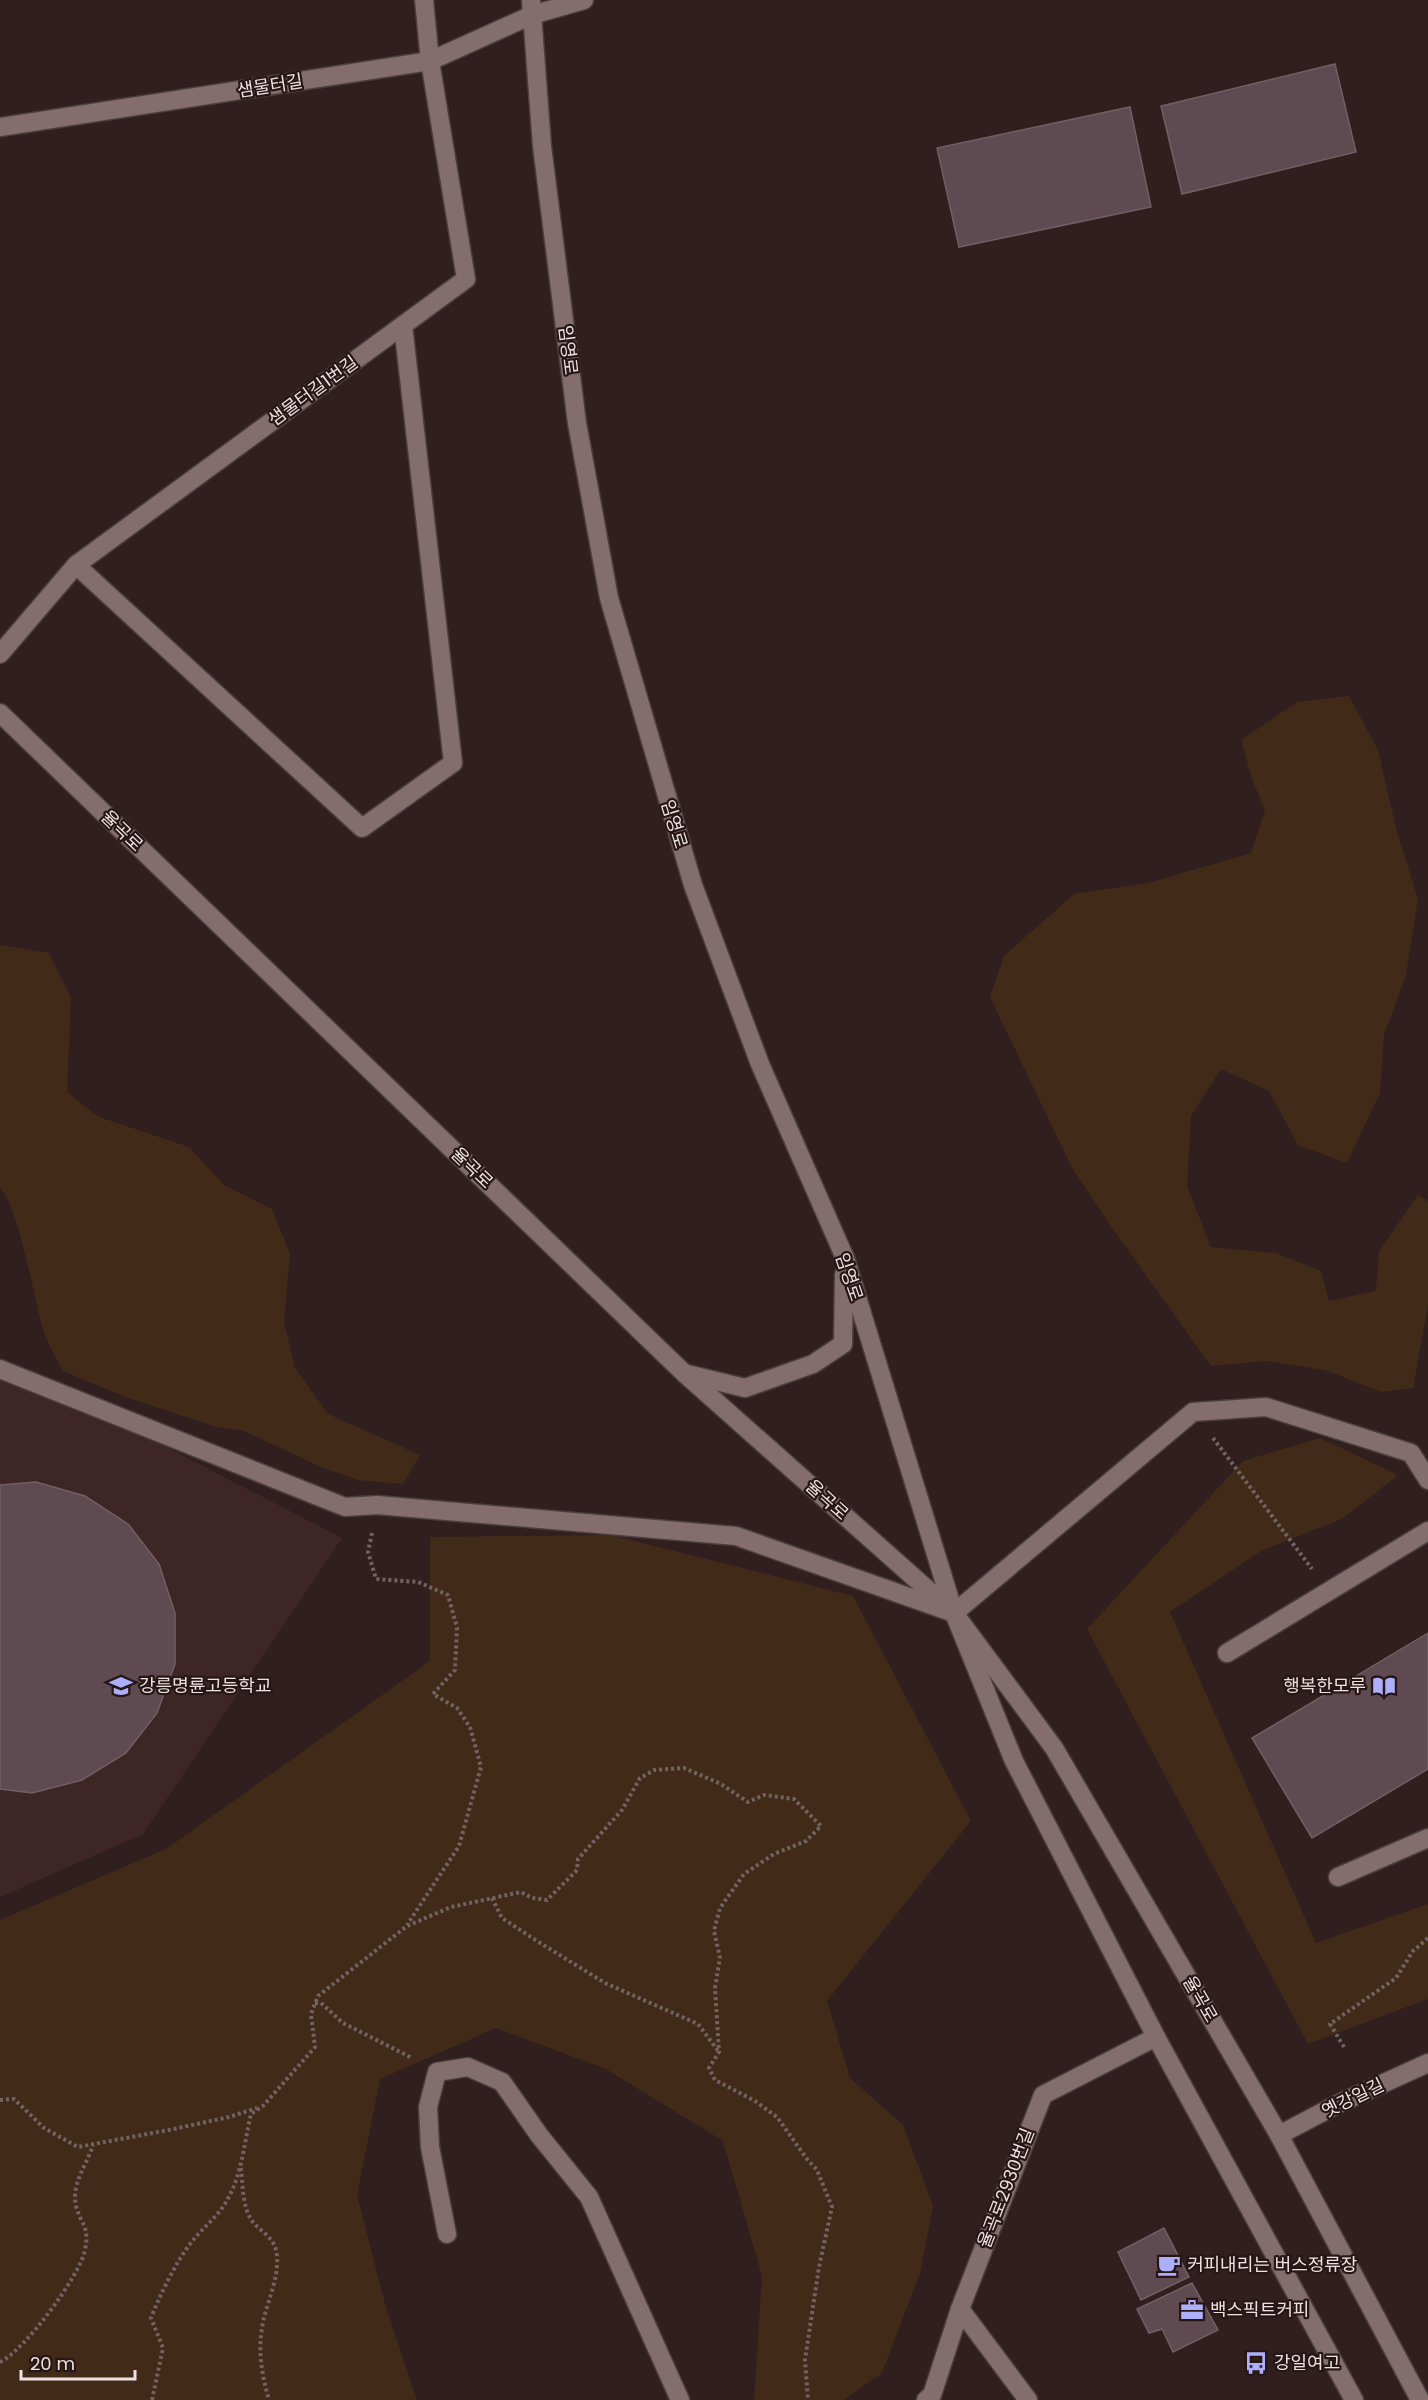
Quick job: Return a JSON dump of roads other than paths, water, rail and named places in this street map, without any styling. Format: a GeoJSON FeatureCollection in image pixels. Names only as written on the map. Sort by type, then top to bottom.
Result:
{"type":"FeatureCollection","features":[{"type":"Feature","properties":{"kind":"street"},"geometry":{"type":"LineString","coordinates":[[424,0],[430,61]]}},
{"type":"Feature","properties":{"kind":"street","name":"샘물터길"},"geometry":{"type":"LineString","coordinates":[[0,127],[430,61],[531,8],[584,0]]}},
{"type":"Feature","properties":{"kind":"street","name":"임영로"},"geometry":{"type":"LineString","coordinates":[[531,8],[542,146],[577,423],[609,598],[693,885],[760,1064],[844,1258],[954,1613]]}},
{"type":"Feature","properties":{"kind":"street","name":"샘물터길1번길"},"geometry":{"type":"LineString","coordinates":[[0,654],[76,565],[466,279],[430,61]]}},
{"type":"Feature","properties":{"kind":"street"},"geometry":{"type":"LineString","coordinates":[[76,565],[362,828],[453,763],[403,325]]}},
{"type":"Feature","properties":{"kind":"street","name":"율곡로"},"geometry":{"type":"LineString","coordinates":[[0,713],[684,1374],[954,1613],[1054,1748],[1279,2135],[1420,2400]]}},
{"type":"Feature","properties":{"kind":"street"},"geometry":{"type":"LineString","coordinates":[[684,1374],[745,1388],[813,1364],[843,1344],[844,1258]]}},
{"type":"Feature","properties":{"kind":"street"},"geometry":{"type":"LineString","coordinates":[[0,1369],[345,1507],[377,1505],[735,1536],[954,1613],[1193,1412],[1266,1407],[1411,1453],[1428,1480]]}},
{"type":"Feature","properties":{"kind":"street"},"geometry":{"type":"LineString","coordinates":[[1227,1653],[1428,1531]]}},
{"type":"Feature","properties":{"kind":"street","name":"율곡로"},"geometry":{"type":"LineString","coordinates":[[954,1613],[1014,1761],[1156,2037],[1354,2400]]}},
{"type":"Feature","properties":{"kind":"street"},"geometry":{"type":"LineString","coordinates":[[1338,1877],[1428,1838]]}},
{"type":"Feature","properties":{"kind":"street","name":"율곡로2930번길"},"geometry":{"type":"LineString","coordinates":[[926,2400],[932,2395],[960,2309],[1043,2095],[1156,2037]]}},
{"type":"Feature","properties":{"kind":"street","name":"옛강일길"},"geometry":{"type":"LineString","coordinates":[[1279,2135],[1338,2104],[1428,2063]]}},
{"type":"Feature","properties":{"kind":"street"},"geometry":{"type":"LineString","coordinates":[[447,2234],[430,2147],[428,2107],[437,2072],[468,2067],[502,2082],[539,2135],[589,2197],[680,2400]]}},
{"type":"Feature","properties":{"kind":"street"},"geometry":{"type":"LineString","coordinates":[[960,2309],[1028,2400]]}},
{"type":"Feature","properties":{"kind":"place","name":"강릉명륜고등학교"},"geometry":{"type":"Point","coordinates":[121,1686]}},
{"type":"Feature","properties":{"kind":"place","name":"행복한모루"},"geometry":{"type":"Point","coordinates":[1384,1686]}},
{"type":"Feature","properties":{"kind":"place","name":"커피내리는 버스정류장"},"geometry":{"type":"Point","coordinates":[1169,2265]}},
{"type":"Feature","properties":{"kind":"place","name":"백스픽트커피"},"geometry":{"type":"Point","coordinates":[1192,2310]}},
{"type":"Feature","properties":{"kind":"place","name":"강일여고"},"geometry":{"type":"Point","coordinates":[1256,2363]}}]}
